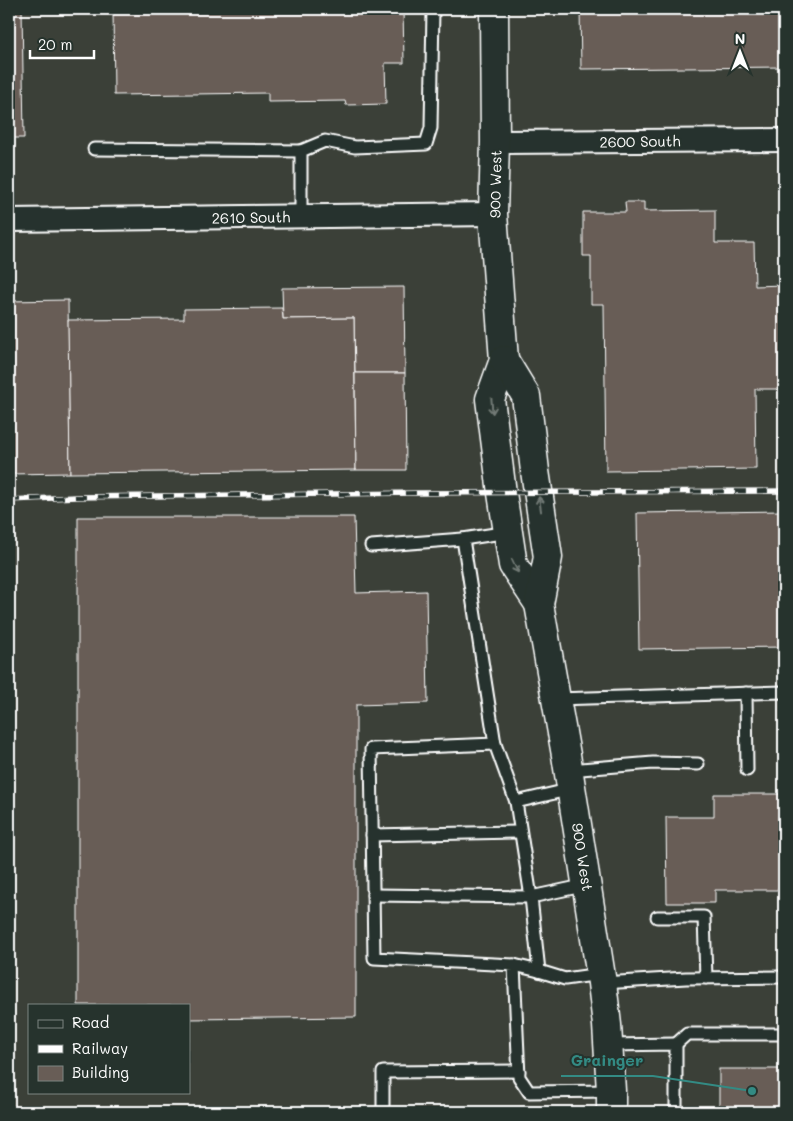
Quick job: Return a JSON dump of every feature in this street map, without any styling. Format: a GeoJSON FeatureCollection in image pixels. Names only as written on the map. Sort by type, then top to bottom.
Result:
{"type":"FeatureCollection","features":[{"type":"Feature","properties":{"kind":"main road","name":"900 West"},"geometry":{"type":"LineString","coordinates":[[494,9],[495,142],[493,214],[504,360],[490,399],[513,565],[539,604]]}},
{"type":"Feature","properties":{"kind":"main road","name":"900 West"},"geometry":{"type":"LineString","coordinates":[[504,360],[526,396],[548,557],[539,604],[570,779],[602,978],[609,1045],[611,1101]]}},
{"type":"Feature","properties":{"kind":"street","name":"2600 South"},"geometry":{"type":"LineString","coordinates":[[495,142],[784,140]]}},
{"type":"Feature","properties":{"kind":"street","name":"2610 South"},"geometry":{"type":"LineString","coordinates":[[9,220],[493,214]]}},
{"type":"Feature","properties":{"kind":"lane"},"geometry":{"type":"LineString","coordinates":[[94,149],[301,151],[325,142],[355,147],[426,144],[431,128],[433,9]]}},
{"type":"Feature","properties":{"kind":"lane"},"geometry":{"type":"LineString","coordinates":[[301,151],[301,216]]}},
{"type":"Feature","properties":{"kind":"lane"},"geometry":{"type":"LineString","coordinates":[[371,546],[462,539],[508,532]]}},
{"type":"Feature","properties":{"kind":"lane"},"geometry":{"type":"LineString","coordinates":[[462,539],[495,744],[516,802],[539,971]]}},
{"type":"Feature","properties":{"kind":"lane"},"geometry":{"type":"LineString","coordinates":[[556,699],[784,692]]}},
{"type":"Feature","properties":{"kind":"lane"},"geometry":{"type":"LineString","coordinates":[[746,693],[747,770]]}},
{"type":"Feature","properties":{"kind":"lane"},"geometry":{"type":"LineString","coordinates":[[495,744],[371,749],[374,958],[514,965],[565,979],[784,977]]}},
{"type":"Feature","properties":{"kind":"lane"},"geometry":{"type":"LineString","coordinates":[[516,802],[570,779],[653,762],[698,764]]}},
{"type":"Feature","properties":{"kind":"lane"},"geometry":{"type":"LineString","coordinates":[[372,835],[520,832]]}},
{"type":"Feature","properties":{"kind":"lane"},"geometry":{"type":"LineString","coordinates":[[373,895],[530,897],[587,885]]}},
{"type":"Feature","properties":{"kind":"lane"},"geometry":{"type":"LineString","coordinates":[[657,917],[704,917],[706,978]]}},
{"type":"Feature","properties":{"kind":"lane"},"geometry":{"type":"LineString","coordinates":[[514,965],[519,1077],[529,1092],[611,1101]]}},
{"type":"Feature","properties":{"kind":"lane"},"geometry":{"type":"LineString","coordinates":[[609,1045],[676,1044],[687,1034],[784,1034]]}},
{"type":"Feature","properties":{"kind":"lane"},"geometry":{"type":"LineString","coordinates":[[676,1044],[676,1112]]}},
{"type":"Feature","properties":{"kind":"lane"},"geometry":{"type":"LineString","coordinates":[[383,1112],[383,1072],[519,1071]]}},
{"type":"Feature","properties":{"kind":"shaded area"},"geometry":{"type":"Polygon","coordinates":[[[9,9],[784,9],[784,1112],[9,1112],[9,9]]]}},
{"type":"Feature","properties":{"kind":"building"},"geometry":{"type":"Polygon","coordinates":[[[9,9],[22,9],[24,138],[9,138],[9,9]]]}},
{"type":"Feature","properties":{"kind":"building"},"geometry":{"type":"Polygon","coordinates":[[[113,9],[403,9],[404,63],[385,63],[386,104],[346,105],[345,101],[268,102],[268,93],[114,95],[113,9]]]}},
{"type":"Feature","properties":{"kind":"building"},"geometry":{"type":"Polygon","coordinates":[[[580,9],[784,9],[784,67],[581,69],[580,9]]]}},
{"type":"Feature","properties":{"kind":"building"},"geometry":{"type":"Polygon","coordinates":[[[625,202],[644,202],[644,211],[715,210],[715,243],[754,243],[755,286],[783,285],[784,389],[755,389],[756,469],[606,471],[604,304],[591,304],[591,256],[583,256],[583,212],[626,212],[625,202]]]}},
{"type":"Feature","properties":{"kind":"building"},"geometry":{"type":"Polygon","coordinates":[[[404,287],[405,373],[355,373],[354,318],[283,319],[282,288],[404,287]]]}},
{"type":"Feature","properties":{"kind":"building"},"geometry":{"type":"Polygon","coordinates":[[[68,300],[70,473],[9,474],[9,301],[68,300]]]}},
{"type":"Feature","properties":{"kind":"building"},"geometry":{"type":"Polygon","coordinates":[[[282,308],[283,319],[354,318],[356,470],[70,473],[68,320],[184,319],[184,309],[282,308]]]}},
{"type":"Feature","properties":{"kind":"building"},"geometry":{"type":"Polygon","coordinates":[[[355,373],[405,373],[406,470],[356,470],[355,373]]]}},
{"type":"Feature","properties":{"kind":"building"},"geometry":{"type":"Polygon","coordinates":[[[784,511],[784,647],[639,649],[637,513],[784,511]]]}},
{"type":"Feature","properties":{"kind":"building"},"geometry":{"type":"Polygon","coordinates":[[[78,517],[354,517],[356,593],[426,591],[428,703],[356,705],[356,1017],[190,1019],[190,1004],[78,1004],[78,517]]]}},
{"type":"Feature","properties":{"kind":"building"},"geometry":{"type":"Polygon","coordinates":[[[714,794],[784,794],[784,890],[715,890],[715,903],[667,903],[666,817],[714,817],[714,794]]]}},
{"type":"Feature","properties":{"kind":"building"},"geometry":{"type":"Polygon","coordinates":[[[719,1069],[784,1069],[784,1112],[719,1112],[719,1069]]]}},
{"type":"Feature","properties":{"kind":"railway"},"geometry":{"type":"LineString","coordinates":[[9,500],[76,497],[418,493],[784,491]]}},
{"type":"Feature","properties":{"kind":"place","name":"Grainger"},"geometry":{"type":"Point","coordinates":[752,1091]}}]}
